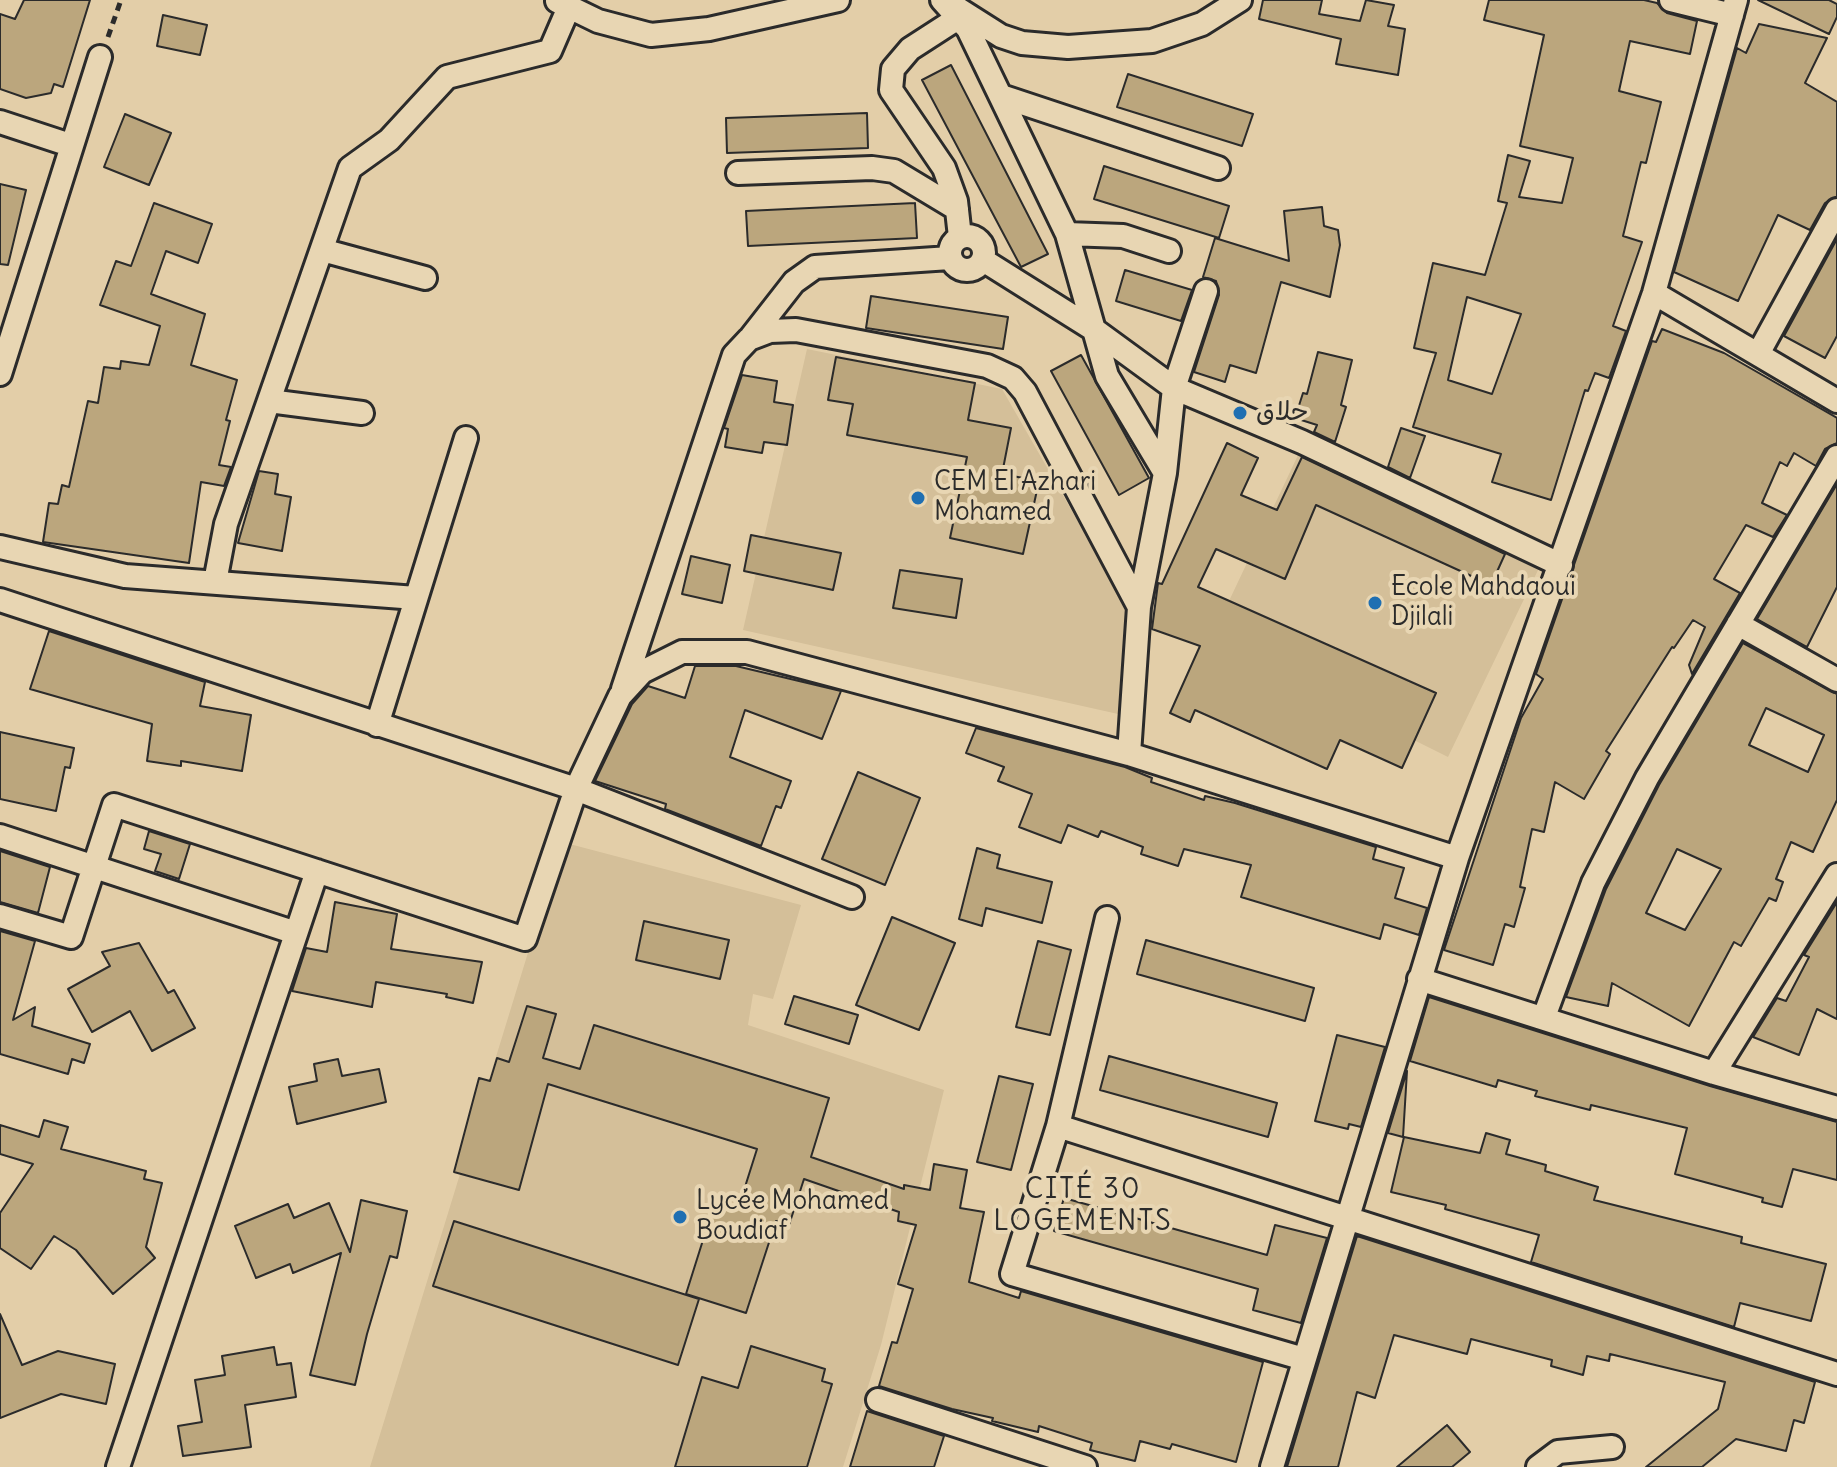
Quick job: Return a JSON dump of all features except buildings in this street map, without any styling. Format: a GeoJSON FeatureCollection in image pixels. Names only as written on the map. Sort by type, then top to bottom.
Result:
{"type":"FeatureCollection","features":[{"type":"Feature","properties":{"kind":"street"},"geometry":{"type":"LineString","coordinates":[[215,582],[226,524],[350,168],[389,140],[447,77],[550,51],[565,3],[598,21],[651,35],[709,29],[838,0]]}},
{"type":"Feature","properties":{"kind":"street"},"geometry":{"type":"LineString","coordinates":[[948,6],[1001,36],[1022,43],[1068,47],[1152,41],[1202,24],[1240,0]]}},
{"type":"Feature","properties":{"kind":"street"},"geometry":{"type":"LineString","coordinates":[[1272,1467],[1457,858],[1654,293],[1734,8],[1671,0]]}},
{"type":"Feature","properties":{"kind":"street"},"geometry":{"type":"LineString","coordinates":[[948,6],[968,29],[1067,234],[1107,376],[1165,473]]}},
{"type":"Feature","properties":{"kind":"street"},"geometry":{"type":"LineString","coordinates":[[948,6],[893,69],[891,90],[944,168],[957,209],[960,237]]}},
{"type":"Feature","properties":{"kind":"street"},"geometry":{"type":"LineString","coordinates":[[2,362],[100,57]]}},
{"type":"Feature","properties":{"kind":"street"},"geometry":{"type":"LineString","coordinates":[[1001,96],[1218,168]]}},
{"type":"Feature","properties":{"kind":"street"},"geometry":{"type":"LineString","coordinates":[[0,122],[70,145]]}},
{"type":"Feature","properties":{"kind":"street"},"geometry":{"type":"LineString","coordinates":[[738,173],[872,168],[894,171],[957,209]]}},
{"type":"Feature","properties":{"kind":"street"},"geometry":{"type":"LineString","coordinates":[[1758,354],[1837,210]]}},
{"type":"Feature","properties":{"kind":"street"},"geometry":{"type":"LineString","coordinates":[[1067,234],[1123,236],[1169,251]]}},
{"type":"Feature","properties":{"kind":"street"},"geometry":{"type":"LineString","coordinates":[[0,916],[71,937],[114,805],[525,939],[576,789],[620,696],[734,355],[794,282],[815,267],[950,258],[963,270],[975,268],[983,260],[984,250],[978,239],[960,237],[951,245],[950,258]]}},
{"type":"Feature","properties":{"kind":"street"},"geometry":{"type":"LineString","coordinates":[[322,250],[425,278]]}},
{"type":"Feature","properties":{"kind":"street"},"geometry":{"type":"LineString","coordinates":[[983,260],[1096,331],[1174,388],[1302,442],[1561,565]]}},
{"type":"Feature","properties":{"kind":"street"},"geometry":{"type":"LineString","coordinates":[[1129,754],[1139,607],[1165,473],[1174,388],[1206,291]]}},
{"type":"Feature","properties":{"kind":"street"},"geometry":{"type":"LineString","coordinates":[[1654,293],[1837,401]]}},
{"type":"Feature","properties":{"kind":"street"},"geometry":{"type":"LineString","coordinates":[[749,339],[770,331],[796,330],[987,366],[1013,378],[1025,392],[1139,607]]}},
{"type":"Feature","properties":{"kind":"street"},"geometry":{"type":"LineString","coordinates":[[269,401],[362,413]]}},
{"type":"Feature","properties":{"kind":"street"},"geometry":{"type":"LineString","coordinates":[[377,725],[466,438]]}},
{"type":"Feature","properties":{"kind":"street"},"geometry":{"type":"LineString","coordinates":[[1544,1017],[1593,883],[1647,778],[1837,457]]}},
{"type":"Feature","properties":{"kind":"street"},"geometry":{"type":"LineString","coordinates":[[0,547],[125,576],[416,598]]}},
{"type":"Feature","properties":{"kind":"street"},"geometry":{"type":"LineString","coordinates":[[0,600],[576,789],[852,897]]}},
{"type":"Feature","properties":{"kind":"street"},"geometry":{"type":"LineString","coordinates":[[1738,624],[1837,680]]}},
{"type":"Feature","properties":{"kind":"street"},"geometry":{"type":"LineString","coordinates":[[620,696],[642,672],[682,652],[747,652],[1129,754],[1457,858]]}},
{"type":"Feature","properties":{"kind":"street"},"geometry":{"type":"LineString","coordinates":[[0,836],[296,933]]}},
{"type":"Feature","properties":{"kind":"street"},"geometry":{"type":"LineString","coordinates":[[118,1467],[317,871]]}},
{"type":"Feature","properties":{"kind":"street"},"geometry":{"type":"LineString","coordinates":[[1714,1073],[1837,875]]}},
{"type":"Feature","properties":{"kind":"street"},"geometry":{"type":"LineString","coordinates":[[1107,918],[1058,1126],[1012,1274],[1304,1359]]}},
{"type":"Feature","properties":{"kind":"street"},"geometry":{"type":"LineString","coordinates":[[1419,979],[1714,1073],[1837,1108]]}},
{"type":"Feature","properties":{"kind":"street"},"geometry":{"type":"LineString","coordinates":[[1058,1126],[1837,1374]]}},
{"type":"Feature","properties":{"kind":"street"},"geometry":{"type":"LineString","coordinates":[[878,1400],[1085,1467]]}},
{"type":"Feature","properties":{"kind":"street"},"geometry":{"type":"LineString","coordinates":[[1538,1467],[1558,1452],[1612,1447]]}},
{"type":"Feature","properties":{"kind":"path"},"geometry":{"type":"LineString","coordinates":[[100,57],[121,0]]}},
{"type":"Feature","properties":{"kind":"shaded area","name":"CEM El Azhari Mohamed"},"geometry":{"type":"Polygon","coordinates":[[[807,349],[1002,389],[1127,607],[1118,714],[743,630],[807,349]]]}},
{"type":"Feature","properties":{"kind":"shaded area","name":"Ecole Mahdaoui Djilali"},"geometry":{"type":"Polygon","coordinates":[[[1299,453],[1539,568],[1448,757],[1211,639],[1299,453]]]}},
{"type":"Feature","properties":{"kind":"shaded area","name":"Lycée Mohamed Boudiaf"},"geometry":{"type":"Polygon","coordinates":[[[562,842],[801,905],[773,999],[753,994],[748,1025],[944,1090],[881,1345],[843,1467],[370,1467],[562,842]]]}},
{"type":"Feature","properties":{"kind":"place","name":"حلاق"},"geometry":{"type":"Point","coordinates":[1240,413]}},
{"type":"Feature","properties":{"kind":"place","name":"CEM El Azhari Mohamed"},"geometry":{"type":"Point","coordinates":[918,498]}},
{"type":"Feature","properties":{"kind":"place","name":"Ecole Mahdaoui Djilali"},"geometry":{"type":"Point","coordinates":[1375,603]}},
{"type":"Feature","properties":{"kind":"place","name":"Lycée Mohamed Boudiaf"},"geometry":{"type":"Point","coordinates":[680,1217]}},
{"type":"Feature","properties":{"kind":"district","name":"CITÉ 30 LOGEMENTS"},"geometry":{"type":"Point","coordinates":[1083,1206]}}]}
